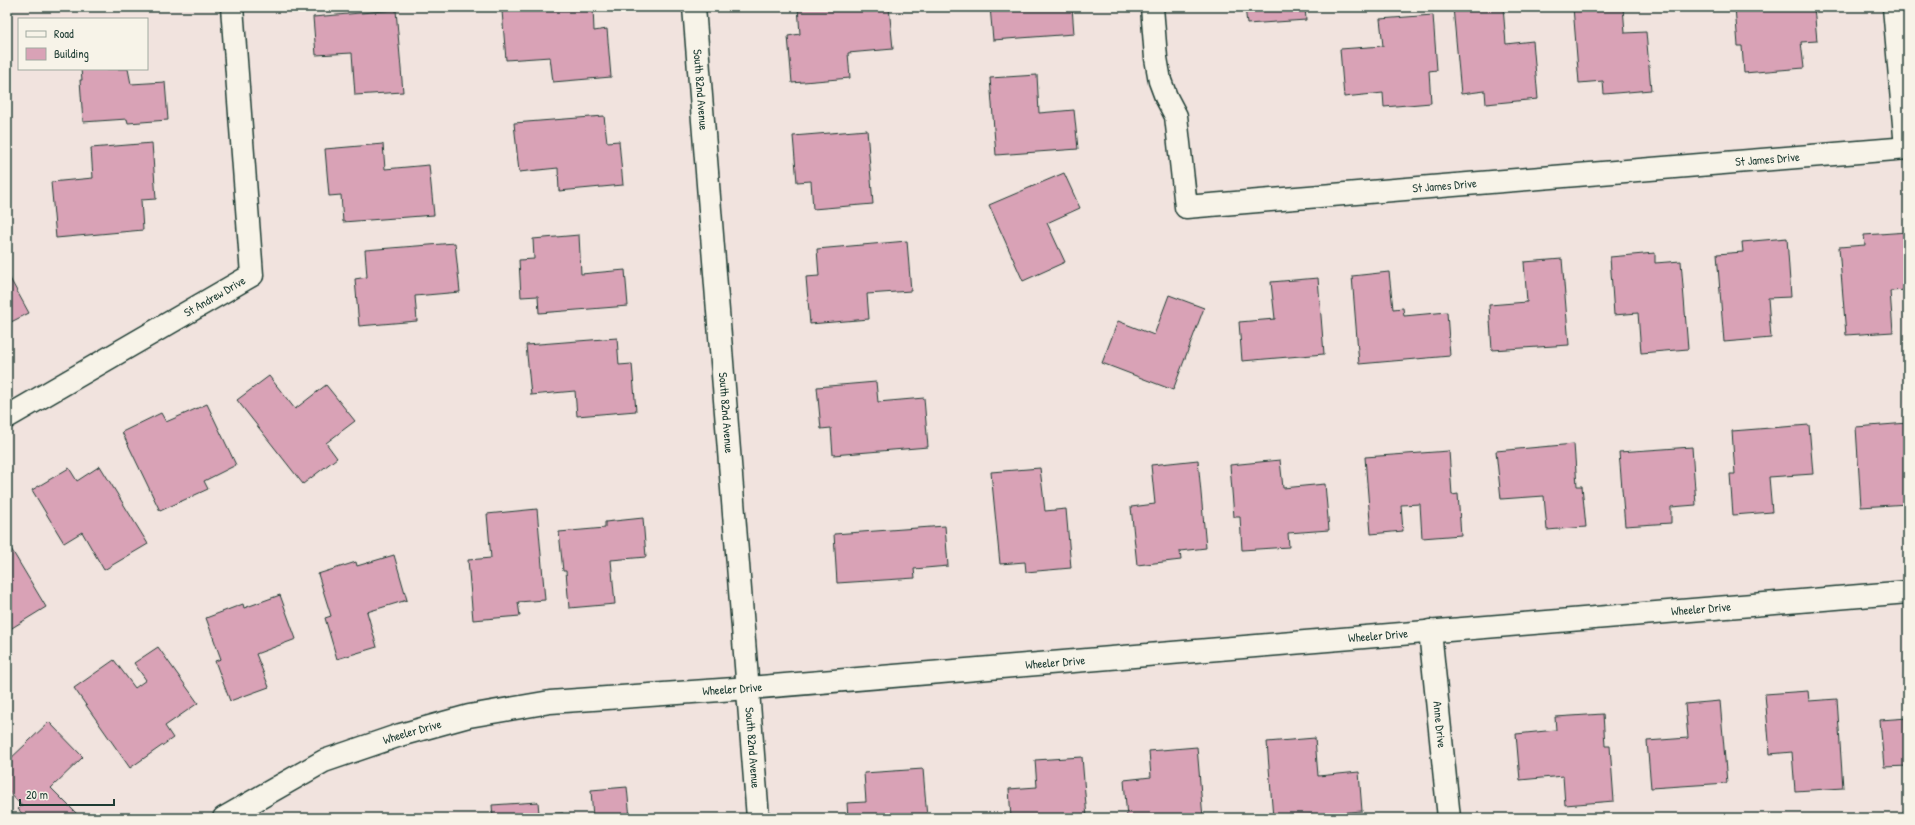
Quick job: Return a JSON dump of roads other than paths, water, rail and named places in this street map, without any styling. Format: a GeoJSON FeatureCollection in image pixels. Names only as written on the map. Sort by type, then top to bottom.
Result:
{"type":"FeatureCollection","features":[{"type":"Feature","properties":{"kind":"street","name":"St Andrew Drive"},"geometry":{"type":"LineString","coordinates":[[7,417],[252,275],[232,7]]}},
{"type":"Feature","properties":{"kind":"street","name":"South 82nd Avenue"},"geometry":{"type":"LineString","coordinates":[[694,7],[758,818]]}},
{"type":"Feature","properties":{"kind":"street","name":"St James Drive"},"geometry":{"type":"LineString","coordinates":[[1152,7],[1156,58],[1160,81],[1176,116],[1186,207],[1907,148]]}},
{"type":"Feature","properties":{"kind":"street"},"geometry":{"type":"LineString","coordinates":[[1894,7],[1907,148]]}},
{"type":"Feature","properties":{"kind":"street","name":"Wheeler Drive"},"geometry":{"type":"LineString","coordinates":[[224,818],[324,761],[400,735],[468,716],[550,702],[748,688],[1908,592]]}},
{"type":"Feature","properties":{"kind":"street","name":"Anne Drive"},"geometry":{"type":"LineString","coordinates":[[1430,631],[1449,818]]}}]}
